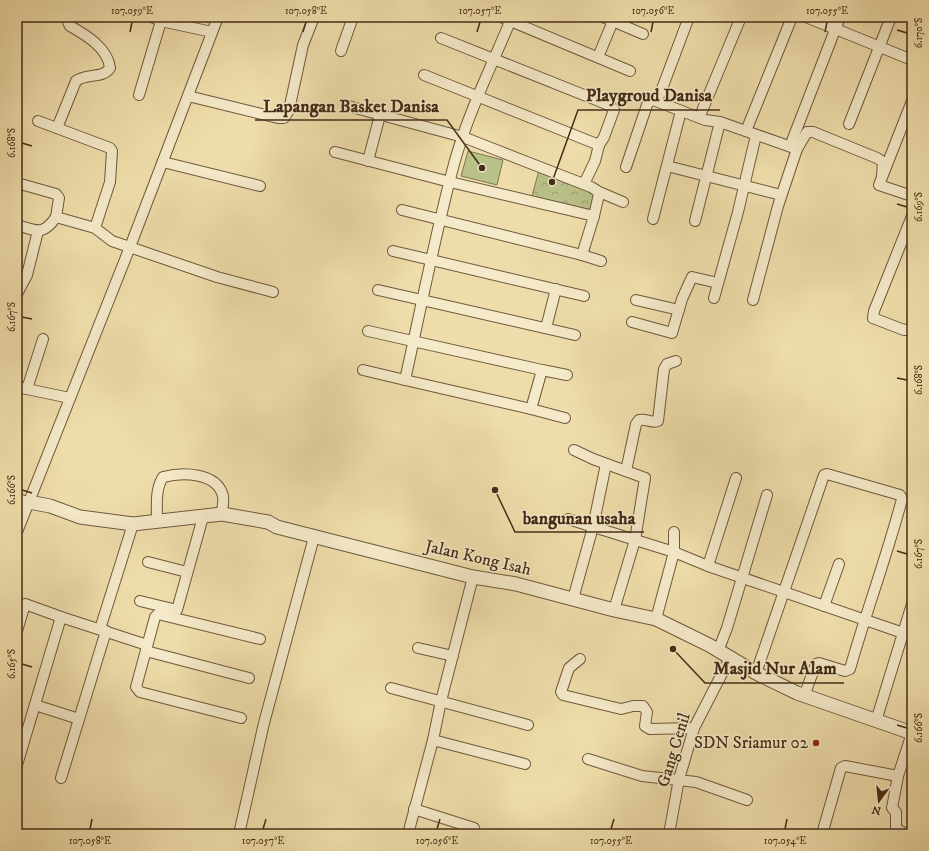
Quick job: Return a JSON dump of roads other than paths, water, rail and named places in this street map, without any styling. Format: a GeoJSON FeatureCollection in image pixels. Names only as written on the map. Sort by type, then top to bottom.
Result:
{"type":"FeatureCollection","features":[{"type":"Feature","properties":{"kind":"street"},"geometry":{"type":"LineString","coordinates":[[57,128],[76,81],[82,77],[106,73],[110,68],[105,53],[96,43],[70,26],[67,20],[68,17]]}},
{"type":"Feature","properties":{"kind":"street"},"geometry":{"type":"LineString","coordinates":[[17,532],[23,500],[70,398],[130,247],[218,17]]}},
{"type":"Feature","properties":{"kind":"street"},"geometry":{"type":"LineString","coordinates":[[188,96],[278,118],[284,118],[289,110],[303,46],[314,17]]}},
{"type":"Feature","properties":{"kind":"street"},"geometry":{"type":"LineString","coordinates":[[341,52],[353,17]]}},
{"type":"Feature","properties":{"kind":"street"},"geometry":{"type":"LineString","coordinates":[[604,17],[643,34]]}},
{"type":"Feature","properties":{"kind":"street"},"geometry":{"type":"LineString","coordinates":[[660,94],[689,17]]}},
{"type":"Feature","properties":{"kind":"street"},"geometry":{"type":"LineString","coordinates":[[702,111],[741,17]]}},
{"type":"Feature","properties":{"kind":"street"},"geometry":{"type":"LineString","coordinates":[[714,298],[744,186],[751,133],[792,17]]}},
{"type":"Feature","properties":{"kind":"street"},"geometry":{"type":"LineString","coordinates":[[806,17],[912,60]]}},
{"type":"Feature","properties":{"kind":"street"},"geometry":{"type":"LineString","coordinates":[[754,300],[794,145],[840,17]]}},
{"type":"Feature","properties":{"kind":"street"},"geometry":{"type":"LineString","coordinates":[[850,124],[891,17]]}},
{"type":"Feature","properties":{"kind":"street"},"geometry":{"type":"LineString","coordinates":[[404,380],[450,182],[464,137],[495,59],[508,18],[630,71]]}},
{"type":"Feature","properties":{"kind":"street"},"geometry":{"type":"LineString","coordinates":[[139,95],[157,19],[212,32]]}},
{"type":"Feature","properties":{"kind":"street"},"geometry":{"type":"LineString","coordinates":[[598,57],[613,21]]}},
{"type":"Feature","properties":{"kind":"street"},"geometry":{"type":"LineString","coordinates":[[441,38],[609,105],[614,110],[604,137],[599,145],[595,161],[584,184]]}},
{"type":"Feature","properties":{"kind":"street"},"geometry":{"type":"LineString","coordinates":[[424,75],[599,145]]}},
{"type":"Feature","properties":{"kind":"street"},"geometry":{"type":"LineString","coordinates":[[626,167],[648,102],[653,100],[705,120],[720,122],[751,133],[794,145]]}},
{"type":"Feature","properties":{"kind":"street"},"geometry":{"type":"LineString","coordinates":[[912,101],[879,185],[912,196]]}},
{"type":"Feature","properties":{"kind":"street"},"geometry":{"type":"LineString","coordinates":[[348,106],[464,137],[584,184],[623,202]]}},
{"type":"Feature","properties":{"kind":"street"},"geometry":{"type":"LineString","coordinates":[[653,218],[681,111]]}},
{"type":"Feature","properties":{"kind":"street"},"geometry":{"type":"LineString","coordinates":[[368,161],[380,115]]}},
{"type":"Feature","properties":{"kind":"street"},"geometry":{"type":"LineString","coordinates":[[38,121],[74,136],[110,148],[112,151],[110,182],[95,228]]}},
{"type":"Feature","properties":{"kind":"street"},"geometry":{"type":"LineString","coordinates":[[695,221],[720,122]]}},
{"type":"Feature","properties":{"kind":"street"},"geometry":{"type":"LineString","coordinates":[[794,145],[807,132],[813,132],[877,158],[883,162],[882,176]]}},
{"type":"Feature","properties":{"kind":"street"},"geometry":{"type":"LineString","coordinates":[[335,152],[450,182],[594,216]]}},
{"type":"Feature","properties":{"kind":"street"},"geometry":{"type":"LineString","coordinates":[[163,162],[260,186]]}},
{"type":"Feature","properties":{"kind":"street"},"geometry":{"type":"LineString","coordinates":[[667,166],[782,195]]}},
{"type":"Feature","properties":{"kind":"street"},"geometry":{"type":"LineString","coordinates":[[17,183],[58,195],[59,198],[56,217],[48,228],[38,232],[17,225]]}},
{"type":"Feature","properties":{"kind":"street"},"geometry":{"type":"LineString","coordinates":[[582,255],[599,199],[597,191]]}},
{"type":"Feature","properties":{"kind":"street"},"geometry":{"type":"LineString","coordinates":[[402,210],[601,261]]}},
{"type":"Feature","properties":{"kind":"street"},"geometry":{"type":"LineString","coordinates":[[912,216],[874,311],[874,318],[904,330],[912,329]]}},
{"type":"Feature","properties":{"kind":"street"},"geometry":{"type":"LineString","coordinates":[[56,217],[95,228],[112,241],[217,277],[273,292]]}},
{"type":"Feature","properties":{"kind":"street"},"geometry":{"type":"LineString","coordinates":[[17,294],[27,275],[38,232]]}},
{"type":"Feature","properties":{"kind":"street"},"geometry":{"type":"LineString","coordinates":[[393,251],[584,296]]}},
{"type":"Feature","properties":{"kind":"street"},"geometry":{"type":"LineString","coordinates":[[632,322],[672,333],[692,277],[718,283]]}},
{"type":"Feature","properties":{"kind":"street"},"geometry":{"type":"LineString","coordinates":[[546,328],[556,289]]}},
{"type":"Feature","properties":{"kind":"street"},"geometry":{"type":"LineString","coordinates":[[378,290],[575,335]]}},
{"type":"Feature","properties":{"kind":"street"},"geometry":{"type":"LineString","coordinates":[[636,300],[679,310]]}},
{"type":"Feature","properties":{"kind":"street"},"geometry":{"type":"LineString","coordinates":[[368,331],[567,375]]}},
{"type":"Feature","properties":{"kind":"street"},"geometry":{"type":"LineString","coordinates":[[43,339],[22,388],[70,398]]}},
{"type":"Feature","properties":{"kind":"street"},"geometry":{"type":"LineString","coordinates":[[626,471],[637,422],[643,419],[655,423],[658,422],[664,370],[667,364],[676,361]]}},
{"type":"Feature","properties":{"kind":"street"},"geometry":{"type":"LineString","coordinates":[[363,370],[565,418]]}},
{"type":"Feature","properties":{"kind":"street"},"geometry":{"type":"LineString","coordinates":[[531,409],[542,370]]}},
{"type":"Feature","properties":{"kind":"street"},"geometry":{"type":"LineString","coordinates":[[574,450],[606,464],[645,478],[635,540],[614,610]]}},
{"type":"Feature","properties":{"kind":"street"},"geometry":{"type":"LineString","coordinates":[[573,599],[593,527],[606,464]]}},
{"type":"Feature","properties":{"kind":"street"},"geometry":{"type":"LineString","coordinates":[[157,520],[157,494],[160,482],[163,477],[176,474],[191,474],[205,478],[216,485],[223,497],[222,514]]}},
{"type":"Feature","properties":{"kind":"street"},"geometry":{"type":"LineString","coordinates":[[756,673],[824,476],[828,474],[900,495],[902,499],[889,549],[864,619],[850,669],[845,671],[817,663],[814,665],[804,696]]}},
{"type":"Feature","properties":{"kind":"street"},"geometry":{"type":"LineString","coordinates":[[708,566],[736,478]]}},
{"type":"Feature","properties":{"kind":"street"},"geometry":{"type":"LineString","coordinates":[[718,651],[727,628],[767,495]]}},
{"type":"Feature","properties":{"kind":"street","name":"Jalan Kong Isah"},"geometry":{"type":"LineString","coordinates":[[23,500],[50,506],[80,518],[133,524],[157,520],[180,520],[222,514],[268,522],[277,527],[473,577],[516,584],[614,610],[656,619],[718,651],[756,673],[804,696],[912,733]]}},
{"type":"Feature","properties":{"kind":"street"},"geometry":{"type":"LineString","coordinates":[[140,601],[177,610],[203,517]]}},
{"type":"Feature","properties":{"kind":"street"},"geometry":{"type":"LineString","coordinates":[[568,519],[674,552],[708,566],[908,635]]}},
{"type":"Feature","properties":{"kind":"street"},"geometry":{"type":"LineString","coordinates":[[61,778],[79,720],[133,524]]}},
{"type":"Feature","properties":{"kind":"street"},"geometry":{"type":"LineString","coordinates":[[656,619],[674,552],[674,532]]}},
{"type":"Feature","properties":{"kind":"street"},"geometry":{"type":"LineString","coordinates":[[239,834],[266,716],[314,536]]}},
{"type":"Feature","properties":{"kind":"street"},"geometry":{"type":"LineString","coordinates":[[148,562],[187,572]]}},
{"type":"Feature","properties":{"kind":"street"},"geometry":{"type":"LineString","coordinates":[[824,606],[839,564]]}},
{"type":"Feature","properties":{"kind":"street"},"geometry":{"type":"LineString","coordinates":[[408,834],[473,577]]}},
{"type":"Feature","properties":{"kind":"street"},"geometry":{"type":"LineString","coordinates":[[17,631],[25,604],[103,630],[147,648],[249,678]]}},
{"type":"Feature","properties":{"kind":"street"},"geometry":{"type":"LineString","coordinates":[[876,721],[908,635],[912,604]]}},
{"type":"Feature","properties":{"kind":"street"},"geometry":{"type":"LineString","coordinates":[[241,718],[139,692],[136,687],[155,617],[161,614],[260,639]]}},
{"type":"Feature","properties":{"kind":"street"},"geometry":{"type":"LineString","coordinates":[[18,765],[61,617]]}},
{"type":"Feature","properties":{"kind":"street"},"geometry":{"type":"LineString","coordinates":[[418,648],[453,656]]}},
{"type":"Feature","properties":{"kind":"street","name":"Gang Cenil"},"geometry":{"type":"LineString","coordinates":[[669,834],[679,779],[694,728],[730,658]]}},
{"type":"Feature","properties":{"kind":"street"},"geometry":{"type":"LineString","coordinates":[[580,659],[569,668],[561,692],[563,695],[621,709],[633,706],[643,706],[646,709],[645,726],[650,729],[694,728]]}},
{"type":"Feature","properties":{"kind":"street"},"geometry":{"type":"LineString","coordinates":[[391,688],[528,726]]}},
{"type":"Feature","properties":{"kind":"street"},"geometry":{"type":"LineString","coordinates":[[35,705],[79,720]]}},
{"type":"Feature","properties":{"kind":"street"},"geometry":{"type":"LineString","coordinates":[[907,834],[896,829],[896,812],[892,808],[898,776],[912,733]]}},
{"type":"Feature","properties":{"kind":"street"},"geometry":{"type":"LineString","coordinates":[[433,740],[525,764]]}},
{"type":"Feature","properties":{"kind":"street"},"geometry":{"type":"LineString","coordinates":[[588,759],[637,775],[696,782],[747,800]]}},
{"type":"Feature","properties":{"kind":"street"},"geometry":{"type":"LineString","coordinates":[[822,834],[841,768],[845,766],[898,776]]}},
{"type":"Feature","properties":{"kind":"street"},"geometry":{"type":"LineString","coordinates":[[414,809],[474,828]]}},
{"type":"Feature","properties":{"kind":"place","name":"Lapangan Basket Danisa"},"geometry":{"type":"Point","coordinates":[482,168]}},
{"type":"Feature","properties":{"kind":"place","name":"Playgroud Danisa"},"geometry":{"type":"Point","coordinates":[552,182]}},
{"type":"Feature","properties":{"kind":"place","name":"bangunan usaha"},"geometry":{"type":"Point","coordinates":[495,490]}},
{"type":"Feature","properties":{"kind":"place","name":"Masjid Nur Alam"},"geometry":{"type":"Point","coordinates":[673,649]}},
{"type":"Feature","properties":{"kind":"place","name":"SDN Sriamur 02"},"geometry":{"type":"Point","coordinates":[816,743]}}]}
